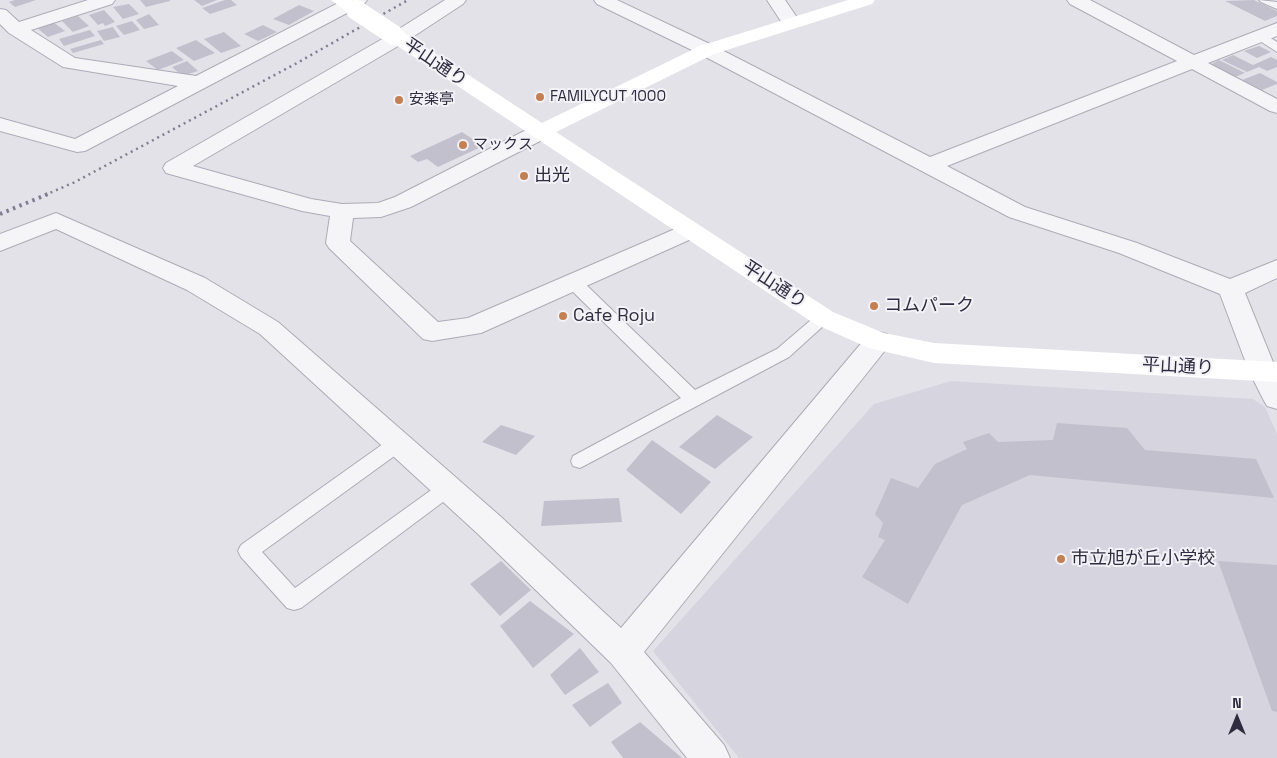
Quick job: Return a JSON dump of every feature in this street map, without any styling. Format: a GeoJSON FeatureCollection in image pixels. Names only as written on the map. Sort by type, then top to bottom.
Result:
{"type":"FeatureCollection","features":[{"type":"Feature","properties":{"kind":"main road"},"geometry":{"type":"LineString","coordinates":[[540,132],[707,50],[791,22],[866,0]]}},
{"type":"Feature","properties":{"kind":"main road","name":"平山通り"},"geometry":{"type":"LineString","coordinates":[[351,4],[540,132],[824,318],[878,341],[934,353],[1270,371]]}},
{"type":"Feature","properties":{"kind":"street"},"geometry":{"type":"LineString","coordinates":[[16,29],[106,0]]}},
{"type":"Feature","properties":{"kind":"street"},"geometry":{"type":"LineString","coordinates":[[457,0],[174,168],[310,206],[342,211],[381,210],[402,202],[540,132]]}},
{"type":"Feature","properties":{"kind":"street"},"geometry":{"type":"LineString","coordinates":[[603,0],[707,50],[1017,212],[1128,248],[1231,289],[1270,371],[1277,399]]}},
{"type":"Feature","properties":{"kind":"street"},"geometry":{"type":"LineString","coordinates":[[776,0],[791,22]]}},
{"type":"Feature","properties":{"kind":"street"},"geometry":{"type":"LineString","coordinates":[[1076,0],[1277,107]]}},
{"type":"Feature","properties":{"kind":"street"},"geometry":{"type":"LineString","coordinates":[[0,124],[77,146],[351,4]]}},
{"type":"Feature","properties":{"kind":"street"},"geometry":{"type":"LineString","coordinates":[[0,14],[16,29],[70,63],[200,83]]}},
{"type":"Feature","properties":{"kind":"street"},"geometry":{"type":"LineString","coordinates":[[930,165],[1269,32]]}},
{"type":"Feature","properties":{"kind":"street"},"geometry":{"type":"LineString","coordinates":[[342,211],[338,243],[432,332],[472,327],[690,231]]}},
{"type":"Feature","properties":{"kind":"street"},"geometry":{"type":"LineString","coordinates":[[0,243],[56,220],[196,284],[269,328],[490,525],[623,652],[711,758]]}},
{"type":"Feature","properties":{"kind":"street"},"geometry":{"type":"LineString","coordinates":[[1231,289],[1277,268]]}},
{"type":"Feature","properties":{"kind":"street"},"geometry":{"type":"LineString","coordinates":[[623,652],[878,341]]}},
{"type":"Feature","properties":{"kind":"lane"},"geometry":{"type":"LineString","coordinates":[[1265,0],[1277,6]]}},
{"type":"Feature","properties":{"kind":"lane"},"geometry":{"type":"LineString","coordinates":[[1269,32],[1277,48]]}},
{"type":"Feature","properties":{"kind":"lane"},"geometry":{"type":"LineString","coordinates":[[573,282],[693,399]]}},
{"type":"Feature","properties":{"kind":"lane"},"geometry":{"type":"LineString","coordinates":[[580,461],[693,399],[783,354],[824,318]]}},
{"type":"Feature","properties":{"kind":"lane"},"geometry":{"type":"LineString","coordinates":[[397,444],[248,551],[294,601],[448,488]]}},
{"type":"Feature","properties":{"kind":"shaded area"},"geometry":{"type":"Polygon","coordinates":[[[951,381],[1253,399],[1265,407],[1277,434],[1277,758],[739,758],[653,651],[874,404],[951,381]]]}},
{"type":"Feature","properties":{"kind":"building"},"geometry":{"type":"Polygon","coordinates":[[[15,0],[36,0],[15,7],[9,2],[15,0]]]}},
{"type":"Feature","properties":{"kind":"building"},"geometry":{"type":"Polygon","coordinates":[[[140,0],[170,0],[170,1],[146,7],[140,0]]]}},
{"type":"Feature","properties":{"kind":"building"},"geometry":{"type":"Polygon","coordinates":[[[194,0],[217,0],[202,6],[194,0]]]}},
{"type":"Feature","properties":{"kind":"building"},"geometry":{"type":"Polygon","coordinates":[[[225,0],[231,0],[237,5],[210,14],[202,8],[225,0]]]}},
{"type":"Feature","properties":{"kind":"building"},"geometry":{"type":"Polygon","coordinates":[[[1254,0],[1277,11],[1277,16],[1265,21],[1225,1],[1254,0]]]}},
{"type":"Feature","properties":{"kind":"building"},"geometry":{"type":"Polygon","coordinates":[[[129,4],[139,14],[123,19],[113,7],[129,4]]]}},
{"type":"Feature","properties":{"kind":"building"},"geometry":{"type":"Polygon","coordinates":[[[299,5],[314,11],[289,25],[273,19],[299,5]]]}},
{"type":"Feature","properties":{"kind":"building"},"geometry":{"type":"Polygon","coordinates":[[[104,10],[115,22],[105,26],[103,23],[98,25],[89,15],[104,10]]]}},
{"type":"Feature","properties":{"kind":"building"},"geometry":{"type":"Polygon","coordinates":[[[149,14],[159,25],[144,29],[136,20],[149,14]]]}},
{"type":"Feature","properties":{"kind":"building"},"geometry":{"type":"Polygon","coordinates":[[[78,16],[89,26],[73,32],[62,21],[78,16]]]}},
{"type":"Feature","properties":{"kind":"building"},"geometry":{"type":"Polygon","coordinates":[[[132,21],[140,30],[124,35],[116,26],[132,21]]]}},
{"type":"Feature","properties":{"kind":"building"},"geometry":{"type":"Polygon","coordinates":[[[53,22],[65,31],[48,37],[36,27],[53,22]]]}},
{"type":"Feature","properties":{"kind":"building"},"geometry":{"type":"Polygon","coordinates":[[[263,25],[277,32],[258,41],[244,34],[263,25]]]}},
{"type":"Feature","properties":{"kind":"building"},"geometry":{"type":"Polygon","coordinates":[[[113,27],[120,37],[104,41],[97,31],[113,27]]]}},
{"type":"Feature","properties":{"kind":"building"},"geometry":{"type":"Polygon","coordinates":[[[90,30],[95,36],[64,46],[59,39],[90,30]]]}},
{"type":"Feature","properties":{"kind":"building"},"geometry":{"type":"Polygon","coordinates":[[[224,32],[241,46],[221,53],[204,39],[224,32]]]}},
{"type":"Feature","properties":{"kind":"building"},"geometry":{"type":"Polygon","coordinates":[[[101,40],[104,44],[73,53],[70,49],[101,40]]]}},
{"type":"Feature","properties":{"kind":"building"},"geometry":{"type":"Polygon","coordinates":[[[196,40],[215,53],[194,61],[176,48],[196,40]]]}},
{"type":"Feature","properties":{"kind":"building"},"geometry":{"type":"Polygon","coordinates":[[[1259,46],[1271,52],[1257,58],[1244,51],[1259,46]]]}},
{"type":"Feature","properties":{"kind":"building"},"geometry":{"type":"Polygon","coordinates":[[[172,51],[184,60],[158,70],[146,61],[172,51]]]}},
{"type":"Feature","properties":{"kind":"building"},"geometry":{"type":"Polygon","coordinates":[[[1233,55],[1253,65],[1271,57],[1277,60],[1277,67],[1267,71],[1259,67],[1247,72],[1222,60],[1233,55]]]}},
{"type":"Feature","properties":{"kind":"building"},"geometry":{"type":"Polygon","coordinates":[[[1219,60],[1245,73],[1235,77],[1210,65],[1219,60]]]}},
{"type":"Feature","properties":{"kind":"building"},"geometry":{"type":"Polygon","coordinates":[[[187,61],[198,71],[182,76],[172,67],[187,61]]]}},
{"type":"Feature","properties":{"kind":"building"},"geometry":{"type":"Polygon","coordinates":[[[1260,73],[1277,82],[1277,84],[1262,90],[1242,80],[1260,73]]]}},
{"type":"Feature","properties":{"kind":"building"},"geometry":{"type":"Polygon","coordinates":[[[462,132],[483,146],[438,167],[427,159],[418,162],[410,156],[462,132]]]}},
{"type":"Feature","properties":{"kind":"building"},"geometry":{"type":"Polygon","coordinates":[[[717,415],[753,437],[715,469],[679,447],[717,415]]]}},
{"type":"Feature","properties":{"kind":"building"},"geometry":{"type":"Polygon","coordinates":[[[1057,423],[1127,428],[1145,450],[1256,459],[1274,498],[1030,475],[962,505],[908,604],[862,577],[885,540],[878,537],[883,523],[875,514],[891,478],[918,488],[935,464],[967,449],[963,442],[989,433],[998,442],[1053,440],[1057,423]]]}},
{"type":"Feature","properties":{"kind":"building"},"geometry":{"type":"Polygon","coordinates":[[[501,425],[535,436],[516,455],[482,442],[501,425]]]}},
{"type":"Feature","properties":{"kind":"building"},"geometry":{"type":"Polygon","coordinates":[[[652,440],[711,482],[681,514],[626,470],[652,440]]]}},
{"type":"Feature","properties":{"kind":"building"},"geometry":{"type":"Polygon","coordinates":[[[619,498],[622,522],[541,526],[544,501],[619,498]]]}},
{"type":"Feature","properties":{"kind":"building"},"geometry":{"type":"Polygon","coordinates":[[[501,561],[531,590],[500,616],[470,584],[501,561]]]}},
{"type":"Feature","properties":{"kind":"building"},"geometry":{"type":"Polygon","coordinates":[[[1218,561],[1277,565],[1277,712],[1272,711],[1218,561]]]}},
{"type":"Feature","properties":{"kind":"building"},"geometry":{"type":"Polygon","coordinates":[[[530,601],[574,634],[533,668],[500,626],[530,601]]]}},
{"type":"Feature","properties":{"kind":"building"},"geometry":{"type":"Polygon","coordinates":[[[580,648],[599,672],[565,695],[550,675],[580,648]]]}},
{"type":"Feature","properties":{"kind":"building"},"geometry":{"type":"Polygon","coordinates":[[[608,683],[622,703],[590,727],[572,705],[608,683]]]}},
{"type":"Feature","properties":{"kind":"building"},"geometry":{"type":"Polygon","coordinates":[[[640,722],[682,758],[623,758],[611,742],[640,722]]]}},
{"type":"Feature","properties":{"kind":"railway"},"geometry":{"type":"LineString","coordinates":[[45,195],[75,182],[297,63],[408,0]]}},
{"type":"Feature","properties":{"kind":"railway"},"geometry":{"type":"LineString","coordinates":[[0,214],[48,194]]}},
{"type":"Feature","properties":{"kind":"place","name":"FAMILYCUT 1000"},"geometry":{"type":"Point","coordinates":[540,97]}},
{"type":"Feature","properties":{"kind":"place","name":"安楽亭"},"geometry":{"type":"Point","coordinates":[399,100]}},
{"type":"Feature","properties":{"kind":"place","name":"マックス"},"geometry":{"type":"Point","coordinates":[463,145]}},
{"type":"Feature","properties":{"kind":"place","name":"出光"},"geometry":{"type":"Point","coordinates":[524,176]}},
{"type":"Feature","properties":{"kind":"place","name":"コムパーク"},"geometry":{"type":"Point","coordinates":[874,306]}},
{"type":"Feature","properties":{"kind":"place","name":"Cafe Roju"},"geometry":{"type":"Point","coordinates":[563,316]}},
{"type":"Feature","properties":{"kind":"place","name":"市立旭が丘小学校"},"geometry":{"type":"Point","coordinates":[1061,559]}}]}
